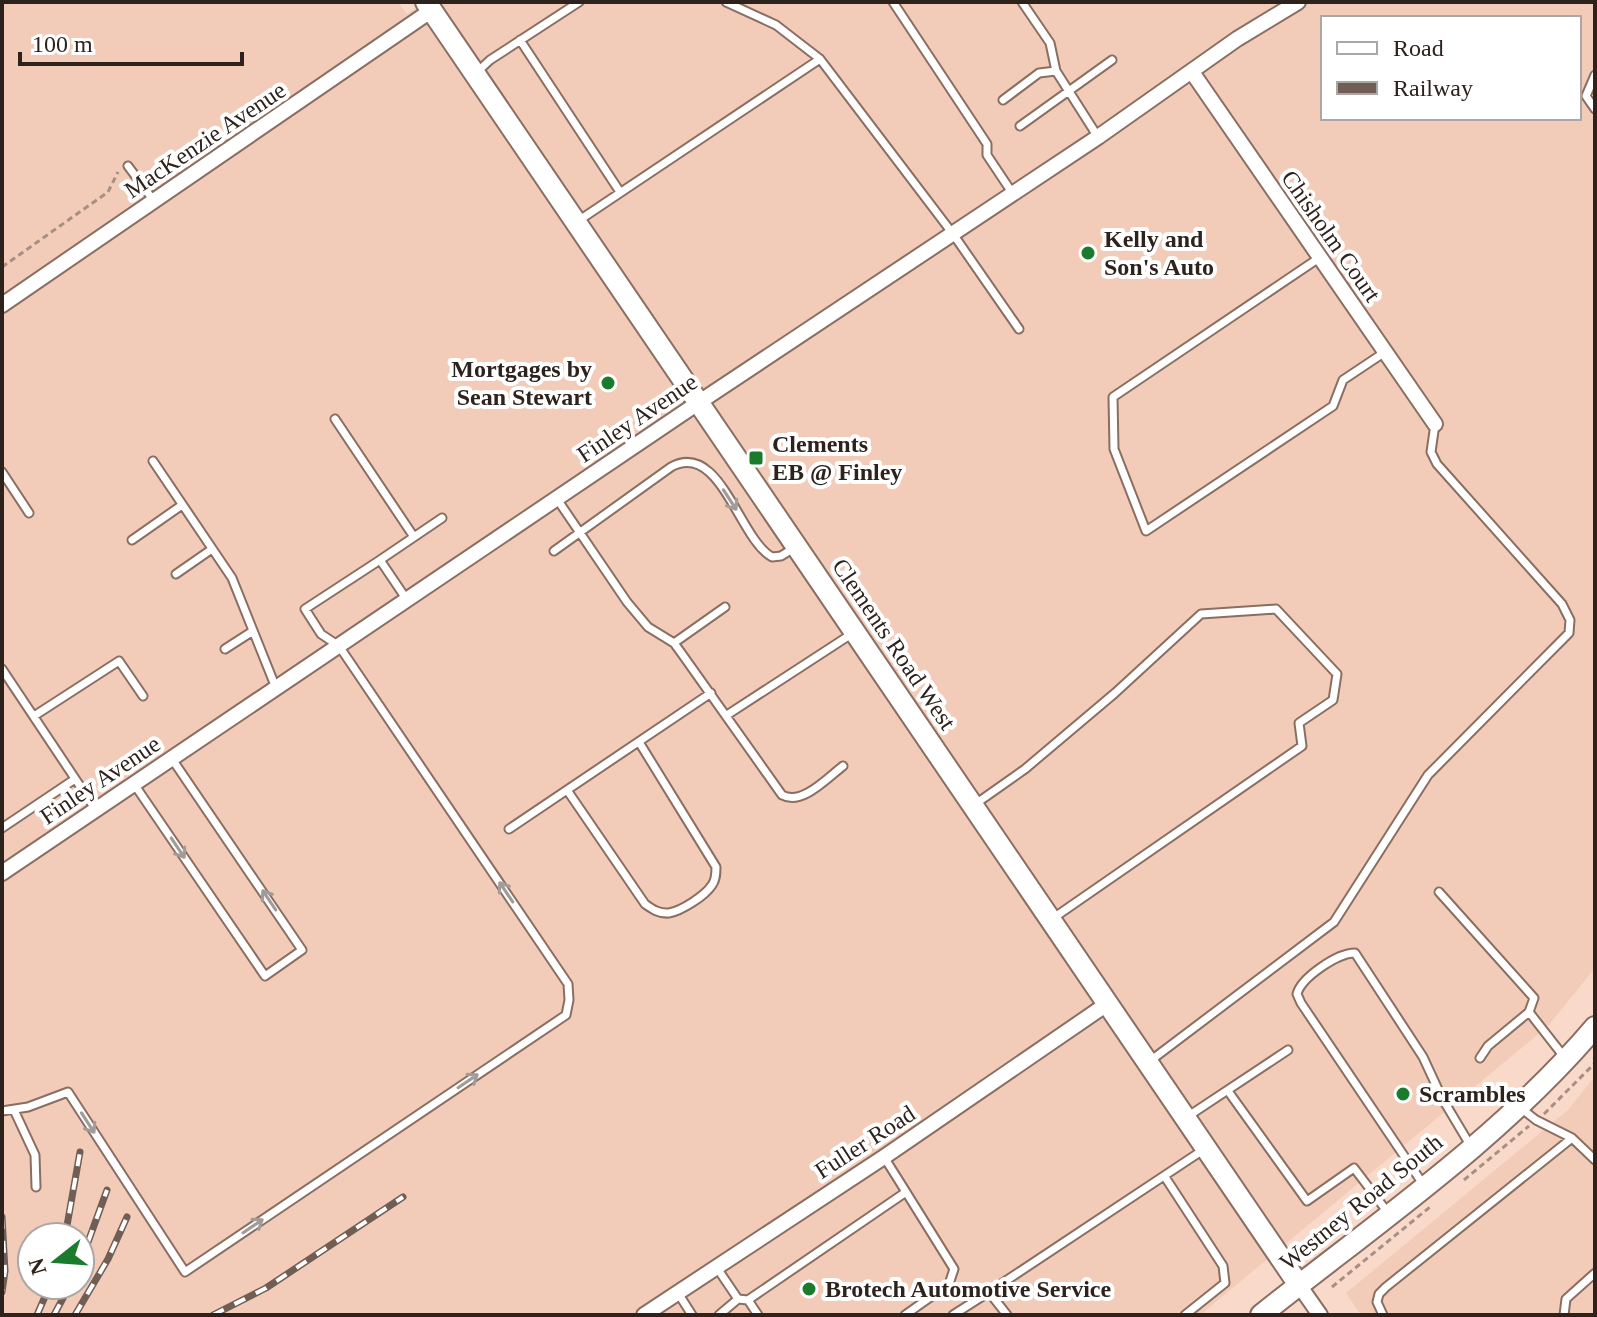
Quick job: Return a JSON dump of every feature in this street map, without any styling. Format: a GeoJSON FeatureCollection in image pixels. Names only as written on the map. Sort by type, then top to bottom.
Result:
{"type":"FeatureCollection","features":[{"type":"Feature","properties":{"kind":"street","name":"Finley Avenue"},"geometry":{"type":"LineString","coordinates":[[2,873],[1098,137],[1237,39],[1298,2]]}},
{"type":"Feature","properties":{"kind":"street","name":"Clements Road West"},"geometry":{"type":"LineString","coordinates":[[429,6],[1320,1315]]}},
{"type":"Feature","properties":{"kind":"street","name":"MacKenzie Avenue"},"geometry":{"type":"LineString","coordinates":[[2,305],[429,6]]}},
{"type":"Feature","properties":{"kind":"street","name":"Chisholm Court"},"geometry":{"type":"LineString","coordinates":[[1192,72],[1435,424]]}},
{"type":"Feature","properties":{"kind":"street","name":"Fuller Road"},"geometry":{"type":"LineString","coordinates":[[644,1315],[884,1157],[1107,1004]]}},
{"type":"Feature","properties":{"kind":"street","name":"Westney Road South"},"geometry":{"type":"LineString","coordinates":[[1261,1315],[1472,1147],[1567,1060],[1595,1027]]}},
{"type":"Feature","properties":{"kind":"lane"},"geometry":{"type":"LineString","coordinates":[[476,73],[490,60],[579,2]]}},
{"type":"Feature","properties":{"kind":"lane"},"geometry":{"type":"LineString","coordinates":[[726,2],[776,25],[820,59],[953,234],[1019,329]]}},
{"type":"Feature","properties":{"kind":"lane"},"geometry":{"type":"LineString","coordinates":[[893,2],[987,144],[987,155],[1013,194]]}},
{"type":"Feature","properties":{"kind":"lane"},"geometry":{"type":"LineString","coordinates":[[1022,2],[1050,43],[1056,71],[1067,91],[1098,137]]}},
{"type":"Feature","properties":{"kind":"lane"},"geometry":{"type":"LineString","coordinates":[[520,40],[620,192]]}},
{"type":"Feature","properties":{"kind":"lane"},"geometry":{"type":"LineString","coordinates":[[576,222],[820,59]]}},
{"type":"Feature","properties":{"kind":"lane"},"geometry":{"type":"LineString","coordinates":[[1020,126],[1112,60]]}},
{"type":"Feature","properties":{"kind":"lane"},"geometry":{"type":"LineString","coordinates":[[1003,100],[1039,73],[1056,71]]}},
{"type":"Feature","properties":{"kind":"lane"},"geometry":{"type":"LineString","coordinates":[[1595,75],[1586,96],[1595,109]]}},
{"type":"Feature","properties":{"kind":"lane"},"geometry":{"type":"LineString","coordinates":[[128,166],[154,201]]}},
{"type":"Feature","properties":{"kind":"lane"},"geometry":{"type":"LineString","coordinates":[[1319,258],[1113,397],[1114,449],[1146,531],[1333,406],[1343,380],[1385,352]]}},
{"type":"Feature","properties":{"kind":"lane"},"geometry":{"type":"LineString","coordinates":[[335,419],[414,537]]}},
{"type":"Feature","properties":{"kind":"lane"},"geometry":{"type":"LineString","coordinates":[[1148,1062],[1334,922],[1428,775],[1569,633],[1570,620],[1562,604],[1437,464],[1431,452],[1435,424]]}},
{"type":"Feature","properties":{"kind":"lane"},"geometry":{"type":"LineString","coordinates":[[153,461],[232,578],[276,688]]}},
{"type":"Feature","properties":{"kind":"lane"},"geometry":{"type":"LineString","coordinates":[[554,551],[671,467],[690,461],[707,469],[767,555],[781,556],[796,547]]}},
{"type":"Feature","properties":{"kind":"lane"},"geometry":{"type":"LineString","coordinates":[[2,472],[29,513]]}},
{"type":"Feature","properties":{"kind":"lane"},"geometry":{"type":"LineString","coordinates":[[557,499],[627,602],[648,627],[674,643],[782,795],[789,799],[799,798],[843,766]]}},
{"type":"Feature","properties":{"kind":"lane"},"geometry":{"type":"LineString","coordinates":[[132,540],[182,505]]}},
{"type":"Feature","properties":{"kind":"lane"},"geometry":{"type":"LineString","coordinates":[[2,1111],[68,1092],[185,1272],[566,1015],[568,984],[339,646],[321,634],[305,609],[442,518]]}},
{"type":"Feature","properties":{"kind":"lane"},"geometry":{"type":"LineString","coordinates":[[176,574],[212,549]]}},
{"type":"Feature","properties":{"kind":"lane"},"geometry":{"type":"LineString","coordinates":[[380,560],[407,600]]}},
{"type":"Feature","properties":{"kind":"lane"},"geometry":{"type":"LineString","coordinates":[[674,643],[725,607]]}},
{"type":"Feature","properties":{"kind":"lane"},"geometry":{"type":"LineString","coordinates":[[973,806],[1025,769],[1115,693],[1201,614],[1276,609],[1337,674],[1333,700],[1299,723],[1302,746],[1050,920]]}},
{"type":"Feature","properties":{"kind":"lane"},"geometry":{"type":"LineString","coordinates":[[225,649],[253,631]]}},
{"type":"Feature","properties":{"kind":"lane"},"geometry":{"type":"LineString","coordinates":[[727,715],[854,633]]}},
{"type":"Feature","properties":{"kind":"lane"},"geometry":{"type":"LineString","coordinates":[[34,716],[119,661],[143,696]]}},
{"type":"Feature","properties":{"kind":"lane"},"geometry":{"type":"LineString","coordinates":[[2,669],[96,810]]}},
{"type":"Feature","properties":{"kind":"lane"},"geometry":{"type":"LineString","coordinates":[[509,829],[711,693]]}},
{"type":"Feature","properties":{"kind":"lane"},"geometry":{"type":"LineString","coordinates":[[567,790],[645,904],[654,911],[667,913],[677,910],[702,894],[712,886],[716,867],[639,742]]}},
{"type":"Feature","properties":{"kind":"lane"},"geometry":{"type":"LineString","coordinates":[[134,784],[265,976],[302,950],[172,759]]}},
{"type":"Feature","properties":{"kind":"lane"},"geometry":{"type":"LineString","coordinates":[[2,828],[75,779]]}},
{"type":"Feature","properties":{"kind":"lane"},"geometry":{"type":"LineString","coordinates":[[1439,892],[1534,998],[1529,1012],[1488,1046],[1480,1058]]}},
{"type":"Feature","properties":{"kind":"lane"},"geometry":{"type":"LineString","coordinates":[[1424,1186],[1301,1003],[1297,994],[1299,986],[1334,958],[1344,953],[1355,953],[1423,1057],[1442,1098],[1472,1147]]}},
{"type":"Feature","properties":{"kind":"lane"},"geometry":{"type":"LineString","coordinates":[[1529,1012],[1567,1060]]}},
{"type":"Feature","properties":{"kind":"lane"},"geometry":{"type":"LineString","coordinates":[[1185,1119],[1288,1050]]}},
{"type":"Feature","properties":{"kind":"lane"},"geometry":{"type":"LineString","coordinates":[[1228,1091],[1307,1201],[1354,1168],[1389,1214]]}},
{"type":"Feature","properties":{"kind":"lane"},"geometry":{"type":"LineString","coordinates":[[1519,1106],[1536,1120],[1572,1138],[1595,1160]]}},
{"type":"Feature","properties":{"kind":"lane"},"geometry":{"type":"LineString","coordinates":[[14,1110],[35,1155],[36,1187]]}},
{"type":"Feature","properties":{"kind":"lane"},"geometry":{"type":"LineString","coordinates":[[1383,1315],[1377,1302],[1379,1294],[1386,1287],[1572,1138]]}},
{"type":"Feature","properties":{"kind":"lane"},"geometry":{"type":"LineString","coordinates":[[953,1315],[1205,1148]]}},
{"type":"Feature","properties":{"kind":"lane"},"geometry":{"type":"LineString","coordinates":[[884,1157],[954,1269],[949,1284],[905,1315]]}},
{"type":"Feature","properties":{"kind":"lane"},"geometry":{"type":"LineString","coordinates":[[1165,1177],[1223,1266],[1225,1283],[1185,1315]]}},
{"type":"Feature","properties":{"kind":"lane"},"geometry":{"type":"LineString","coordinates":[[719,1315],[738,1299],[748,1300],[906,1192]]}},
{"type":"Feature","properties":{"kind":"lane"},"geometry":{"type":"LineString","coordinates":[[716,1266],[738,1299]]}},
{"type":"Feature","properties":{"kind":"lane"},"geometry":{"type":"LineString","coordinates":[[1564,1315],[1566,1299],[1595,1273]]}},
{"type":"Feature","properties":{"kind":"lane"},"geometry":{"type":"LineString","coordinates":[[678,1292],[692,1315]]}},
{"type":"Feature","properties":{"kind":"lane"},"geometry":{"type":"LineString","coordinates":[[989,1292],[1007,1315]]}},
{"type":"Feature","properties":{"kind":"lane"},"geometry":{"type":"LineString","coordinates":[[748,1300],[758,1315]]}},
{"type":"Feature","properties":{"kind":"path"},"geometry":{"type":"LineString","coordinates":[[2,267],[108,192],[118,172]]}},
{"type":"Feature","properties":{"kind":"shaded area"},"geometry":{"type":"Polygon","coordinates":[[[2,2],[398,2],[407,14],[425,2],[1595,2],[1595,968],[1548,1026],[1200,1315],[2,1315],[2,2]]]}},
{"type":"Feature","properties":{"kind":"shaded area"},"geometry":{"type":"Polygon","coordinates":[[[1595,1076],[1595,1315],[1361,1315],[1346,1293],[1568,1110],[1595,1076]]]}},
{"type":"Feature","properties":{"kind":"railway"},"geometry":{"type":"LineString","coordinates":[[68,1221],[80,1152]]}},
{"type":"Feature","properties":{"kind":"railway"},"geometry":{"type":"LineString","coordinates":[[96,1221],[107,1190]]}},
{"type":"Feature","properties":{"kind":"railway"},"geometry":{"type":"LineString","coordinates":[[213,1315],[266,1288],[403,1197]]}},
{"type":"Feature","properties":{"kind":"railway"},"geometry":{"type":"LineString","coordinates":[[2,1217],[5,1271],[2,1292]]}},
{"type":"Feature","properties":{"kind":"railway"},"geometry":{"type":"LineString","coordinates":[[75,1315],[108,1259],[127,1217]]}},
{"type":"Feature","properties":{"kind":"railway"},"geometry":{"type":"LineString","coordinates":[[37,1315],[43,1301]]}},
{"type":"Feature","properties":{"kind":"railway"},"geometry":{"type":"LineString","coordinates":[[54,1315],[61,1301]]}},
{"type":"Feature","properties":{"kind":"place","name":"Kelly and Son's Auto"},"geometry":{"type":"Point","coordinates":[1088,253]}},
{"type":"Feature","properties":{"kind":"place","name":"Mortgages by Sean Stewart"},"geometry":{"type":"Point","coordinates":[608,383]}},
{"type":"Feature","properties":{"kind":"place","name":"Clements EB @ Finley"},"geometry":{"type":"Point","coordinates":[756,458]}},
{"type":"Feature","properties":{"kind":"place","name":"Scrambles"},"geometry":{"type":"Point","coordinates":[1403,1094]}},
{"type":"Feature","properties":{"kind":"place","name":"Brotech Automotive Service"},"geometry":{"type":"Point","coordinates":[809,1289]}}]}
